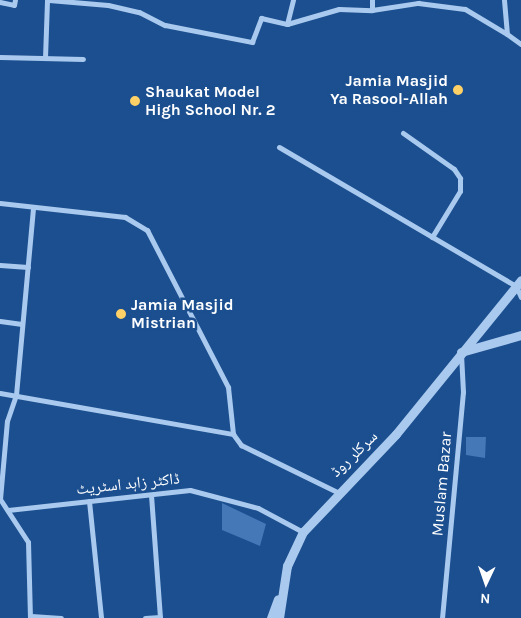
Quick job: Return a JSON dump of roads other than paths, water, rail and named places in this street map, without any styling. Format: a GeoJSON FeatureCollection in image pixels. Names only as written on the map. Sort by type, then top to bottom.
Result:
{"type":"FeatureCollection","features":[{"type":"Feature","properties":{"kind":"street"},"geometry":{"type":"LineString","coordinates":[[0,2],[14,5],[15,0]]}},
{"type":"Feature","properties":{"kind":"street"},"geometry":{"type":"LineString","coordinates":[[45,58],[48,0],[108,5],[139,12],[165,25],[252,42],[261,18],[287,24],[339,9],[372,10],[418,3],[465,9],[521,44]]}},
{"type":"Feature","properties":{"kind":"street"},"geometry":{"type":"LineString","coordinates":[[287,24],[293,0]]}},
{"type":"Feature","properties":{"kind":"street"},"geometry":{"type":"LineString","coordinates":[[372,0],[372,10]]}},
{"type":"Feature","properties":{"kind":"street"},"geometry":{"type":"LineString","coordinates":[[504,0],[506,34]]}},
{"type":"Feature","properties":{"kind":"street"},"geometry":{"type":"LineString","coordinates":[[0,57],[83,59]]}},
{"type":"Feature","properties":{"kind":"street"},"geometry":{"type":"LineString","coordinates":[[403,133],[454,169],[460,178],[460,191],[432,237]]}},
{"type":"Feature","properties":{"kind":"street"},"geometry":{"type":"LineString","coordinates":[[278,147],[432,237],[519,283],[521,297]]}},
{"type":"Feature","properties":{"kind":"street"},"geometry":{"type":"LineString","coordinates":[[0,203],[125,217],[147,230],[228,387],[233,434],[242,445],[337,492]]}},
{"type":"Feature","properties":{"kind":"street"},"geometry":{"type":"LineString","coordinates":[[33,208],[16,395],[7,421],[0,499],[28,542],[31,617],[61,618]]}},
{"type":"Feature","properties":{"kind":"street"},"geometry":{"type":"LineString","coordinates":[[0,265],[28,267]]}},
{"type":"Feature","properties":{"kind":"street","name":"سرکلر روڈ"},"geometry":{"type":"LineString","coordinates":[[279,618],[293,547],[303,532],[337,492],[396,434],[519,283]]}},
{"type":"Feature","properties":{"kind":"street"},"geometry":{"type":"LineString","coordinates":[[0,322],[22,324]]}},
{"type":"Feature","properties":{"kind":"street"},"geometry":{"type":"LineString","coordinates":[[461,352],[521,336]]}},
{"type":"Feature","properties":{"kind":"street","name":"Muslam Bazar"},"geometry":{"type":"LineString","coordinates":[[442,618],[463,392],[461,352]]}},
{"type":"Feature","properties":{"kind":"street"},"geometry":{"type":"LineString","coordinates":[[0,393],[233,434]]}},
{"type":"Feature","properties":{"kind":"street","name":"ڈاکٹر زاہد اسٹریٹ"},"geometry":{"type":"LineString","coordinates":[[8,510],[190,490],[258,508],[303,532]]}},
{"type":"Feature","properties":{"kind":"street"},"geometry":{"type":"LineString","coordinates":[[145,618],[160,618],[151,495]]}},
{"type":"Feature","properties":{"kind":"street"},"geometry":{"type":"LineString","coordinates":[[90,501],[101,618]]}},
{"type":"Feature","properties":{"kind":"street","name":"سرکلر روڈ"},"geometry":{"type":"LineString","coordinates":[[271,618],[284,585]]}},
{"type":"Feature","properties":{"kind":"place","name":"Jamia Masjid Ya Rasool-Allah"},"geometry":{"type":"Point","coordinates":[458,90]}},
{"type":"Feature","properties":{"kind":"place","name":"Shaukat Model High School Nr. 2"},"geometry":{"type":"Point","coordinates":[135,101]}},
{"type":"Feature","properties":{"kind":"place","name":"Jamia Masjid Mistrian"},"geometry":{"type":"Point","coordinates":[121,314]}}]}
